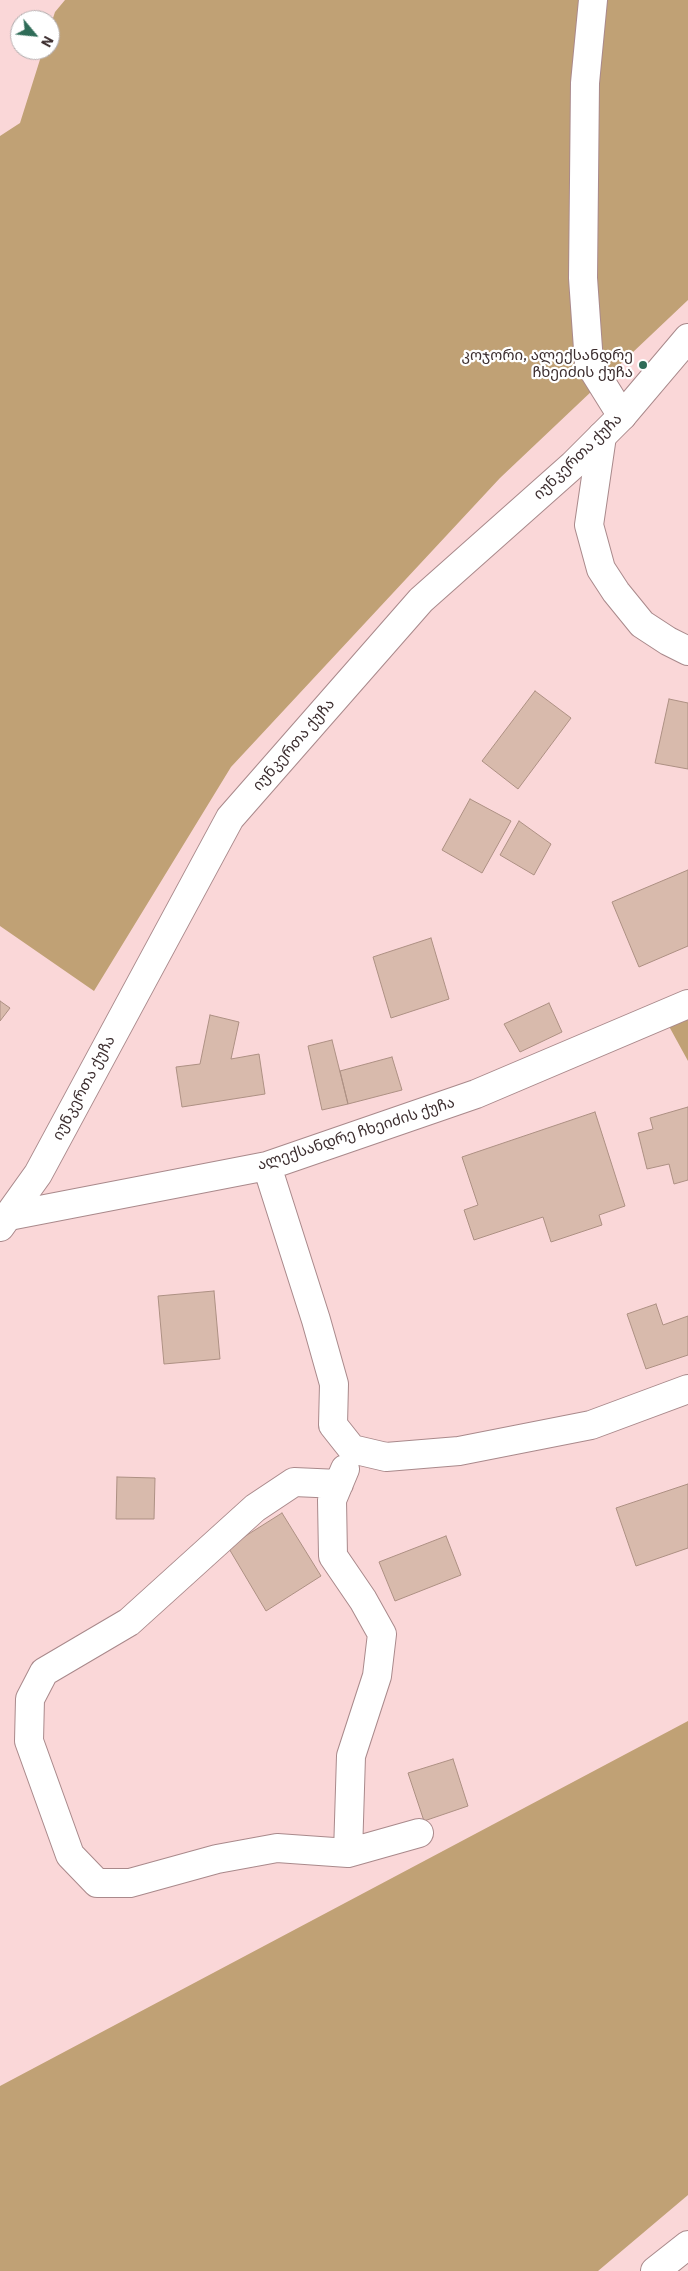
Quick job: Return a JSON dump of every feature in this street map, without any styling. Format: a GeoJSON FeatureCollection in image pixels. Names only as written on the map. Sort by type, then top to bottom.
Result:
{"type":"FeatureCollection","features":[{"type":"Feature","properties":{"kind":"main road"},"geometry":{"type":"LineString","coordinates":[[594,0],[585,83],[583,278],[589,363],[622,416]]}},
{"type":"Feature","properties":{"kind":"main road","name":"იუნკერთა ქუჩა"},"geometry":{"type":"LineString","coordinates":[[5,1221],[38,1174],[230,818],[421,600],[573,465],[622,416],[688,338]]}},
{"type":"Feature","properties":{"kind":"main road"},"geometry":{"type":"LineString","coordinates":[[602,436],[589,525],[601,569],[616,592],[642,624],[668,642],[688,651]]}},
{"type":"Feature","properties":{"kind":"main road","name":"ალექსანდრე ჩხეიძის ქუჩა"},"geometry":{"type":"LineString","coordinates":[[5,1221],[267,1166],[476,1094],[687,1006]]}},
{"type":"Feature","properties":{"kind":"main road"},"geometry":{"type":"LineString","coordinates":[[267,1166],[316,1320],[334,1384],[333,1425],[352,1449],[386,1456],[458,1451],[591,1425],[688,1389]]}},
{"type":"Feature","properties":{"kind":"main road"},"geometry":{"type":"LineString","coordinates":[[348,1853],[351,1756],[377,1676],[382,1634],[363,1600],[333,1556],[332,1500],[352,1449]]}},
{"type":"Feature","properties":{"kind":"main road"},"geometry":{"type":"LineString","coordinates":[[339,1484],[294,1482],[255,1508],[129,1622],[44,1672],[30,1698],[29,1741],[70,1855],[97,1883],[130,1883],[217,1859],[278,1848],[348,1853],[419,1833]]}},
{"type":"Feature","properties":{"kind":"main road"},"geometry":{"type":"LineString","coordinates":[[655,2271],[688,2245]]}},
{"type":"Feature","properties":{"kind":"shaded area"},"geometry":{"type":"Polygon","coordinates":[[[65,0],[688,0],[688,300],[500,478],[231,767],[94,991],[0,926],[0,136],[20,123],[40,60],[60,60],[60,10],[57,10],[65,0]]]}},
{"type":"Feature","properties":{"kind":"shaded area"},"geometry":{"type":"Polygon","coordinates":[[[688,1004],[688,1061],[665,1019],[688,1004]]]}},
{"type":"Feature","properties":{"kind":"shaded area"},"geometry":{"type":"Polygon","coordinates":[[[688,1721],[688,2195],[598,2271],[0,2271],[0,2086],[688,1721]]]}},
{"type":"Feature","properties":{"kind":"building"},"geometry":{"type":"Polygon","coordinates":[[[535,691],[571,718],[518,789],[482,761],[535,691]]]}},
{"type":"Feature","properties":{"kind":"building"},"geometry":{"type":"Polygon","coordinates":[[[669,699],[688,703],[688,769],[655,763],[669,699]]]}},
{"type":"Feature","properties":{"kind":"building"},"geometry":{"type":"Polygon","coordinates":[[[470,799],[511,821],[482,873],[442,850],[470,799]]]}},
{"type":"Feature","properties":{"kind":"building"},"geometry":{"type":"Polygon","coordinates":[[[519,821],[551,844],[534,875],[500,855],[519,821]]]}},
{"type":"Feature","properties":{"kind":"building"},"geometry":{"type":"Polygon","coordinates":[[[688,870],[688,946],[639,967],[612,902],[688,870]]]}},
{"type":"Feature","properties":{"kind":"building"},"geometry":{"type":"Polygon","coordinates":[[[431,938],[449,999],[391,1018],[373,957],[431,938]]]}},
{"type":"Feature","properties":{"kind":"building"},"geometry":{"type":"Polygon","coordinates":[[[0,1001],[10,1008],[0,1021],[0,1001]]]}},
{"type":"Feature","properties":{"kind":"building"},"geometry":{"type":"Polygon","coordinates":[[[549,1003],[562,1032],[520,1052],[504,1024],[549,1003]]]}},
{"type":"Feature","properties":{"kind":"building"},"geometry":{"type":"Polygon","coordinates":[[[210,1015],[239,1022],[231,1059],[259,1054],[265,1094],[182,1107],[176,1067],[200,1064],[210,1015]]]}},
{"type":"Feature","properties":{"kind":"building"},"geometry":{"type":"Polygon","coordinates":[[[332,1040],[348,1104],[322,1110],[308,1046],[332,1040]]]}},
{"type":"Feature","properties":{"kind":"building"},"geometry":{"type":"Polygon","coordinates":[[[392,1057],[402,1090],[348,1104],[340,1071],[392,1057]]]}},
{"type":"Feature","properties":{"kind":"building"},"geometry":{"type":"Polygon","coordinates":[[[688,1107],[688,1180],[674,1184],[669,1164],[647,1169],[638,1133],[653,1129],[650,1118],[688,1107]]]}},
{"type":"Feature","properties":{"kind":"building"},"geometry":{"type":"Polygon","coordinates":[[[595,1112],[625,1206],[599,1215],[602,1225],[551,1242],[543,1217],[474,1240],[464,1210],[478,1205],[462,1157],[595,1112]]]}},
{"type":"Feature","properties":{"kind":"building"},"geometry":{"type":"Polygon","coordinates":[[[214,1291],[220,1359],[164,1364],[158,1296],[214,1291]]]}},
{"type":"Feature","properties":{"kind":"building"},"geometry":{"type":"Polygon","coordinates":[[[656,1304],[663,1325],[688,1316],[688,1355],[646,1369],[627,1314],[656,1304]]]}},
{"type":"Feature","properties":{"kind":"building"},"geometry":{"type":"Polygon","coordinates":[[[117,1477],[155,1478],[154,1519],[116,1519],[117,1477]]]}},
{"type":"Feature","properties":{"kind":"building"},"geometry":{"type":"Polygon","coordinates":[[[688,1484],[688,1548],[636,1566],[616,1508],[688,1484]]]}},
{"type":"Feature","properties":{"kind":"building"},"geometry":{"type":"Polygon","coordinates":[[[282,1513],[321,1576],[266,1611],[228,1547],[282,1513]]]}},
{"type":"Feature","properties":{"kind":"building"},"geometry":{"type":"Polygon","coordinates":[[[446,1536],[461,1575],[395,1601],[379,1562],[446,1536]]]}},
{"type":"Feature","properties":{"kind":"building"},"geometry":{"type":"Polygon","coordinates":[[[453,1759],[468,1806],[424,1821],[408,1773],[453,1759]]]}},
{"type":"Feature","properties":{"kind":"place","name":"კოჯორი, ალექსანდრე ჩხეიძის ქუჩა"},"geometry":{"type":"Point","coordinates":[643,365]}}]}
